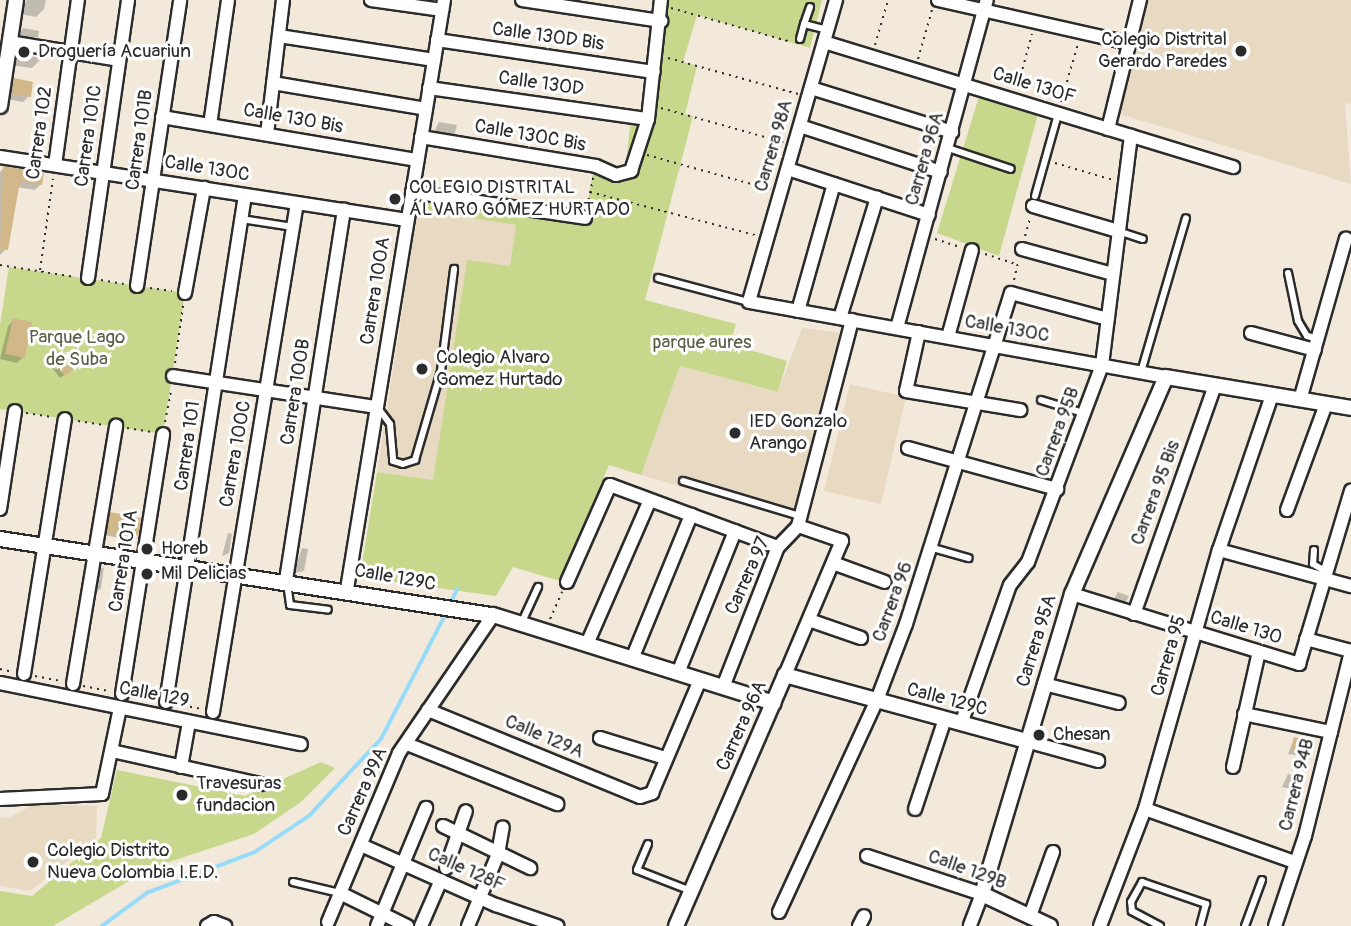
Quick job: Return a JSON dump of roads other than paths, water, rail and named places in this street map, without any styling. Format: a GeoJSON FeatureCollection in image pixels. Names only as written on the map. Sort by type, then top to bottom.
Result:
{"type":"FeatureCollection","features":[{"type":"Feature","properties":{"kind":"street"},"geometry":{"type":"LineString","coordinates":[[0,106],[7,38],[16,0]]}},
{"type":"Feature","properties":{"kind":"street","name":"Carrera 102"},"geometry":{"type":"LineString","coordinates":[[55,165],[78,0]]}},
{"type":"Feature","properties":{"kind":"street","name":"Carrera 101C"},"geometry":{"type":"LineString","coordinates":[[88,278],[128,0]]}},
{"type":"Feature","properties":{"kind":"street","name":"Carrera 101B"},"geometry":{"type":"LineString","coordinates":[[137,286],[180,0]]}},
{"type":"Feature","properties":{"kind":"street"},"geometry":{"type":"LineString","coordinates":[[210,125],[228,0]]}},
{"type":"Feature","properties":{"kind":"street"},"geometry":{"type":"LineString","coordinates":[[267,134],[283,0]]}},
{"type":"Feature","properties":{"kind":"street"},"geometry":{"type":"LineString","coordinates":[[371,0],[443,5]]}},
{"type":"Feature","properties":{"kind":"street"},"geometry":{"type":"LineString","coordinates":[[522,0],[661,21]]}},
{"type":"Feature","properties":{"kind":"street","name":"Carrera 98A"},"geometry":{"type":"LineString","coordinates":[[749,302],[836,0]]}},
{"type":"Feature","properties":{"kind":"street"},"geometry":{"type":"LineString","coordinates":[[936,0],[986,5],[1035,22],[1129,43]]}},
{"type":"Feature","properties":{"kind":"street"},"geometry":{"type":"LineString","coordinates":[[1108,129],[1140,0]]}},
{"type":"Feature","properties":{"kind":"street"},"geometry":{"type":"LineString","coordinates":[[648,119],[661,2]]}},
{"type":"Feature","properties":{"kind":"street","name":"Carrera 100A"},"geometry":{"type":"LineString","coordinates":[[346,589],[443,5]]}},
{"type":"Feature","properties":{"kind":"street","name":"Carrera 96A"},"geometry":{"type":"LineString","coordinates":[[897,328],[986,5]]}},
{"type":"Feature","properties":{"kind":"street"},"geometry":{"type":"LineString","coordinates":[[279,36],[434,60]]}},
{"type":"Feature","properties":{"kind":"street","name":"Calle 130F"},"geometry":{"type":"LineString","coordinates":[[826,36],[872,57],[1233,167]]}},
{"type":"Feature","properties":{"kind":"street"},"geometry":{"type":"LineString","coordinates":[[7,38],[119,60]]}},
{"type":"Feature","properties":{"kind":"street","name":"Calle 130D Bis"},"geometry":{"type":"LineString","coordinates":[[437,40],[654,72]]}},
{"type":"Feature","properties":{"kind":"street"},"geometry":{"type":"LineString","coordinates":[[273,83],[426,109]]}},
{"type":"Feature","properties":{"kind":"street","name":"Calle 130D"},"geometry":{"type":"LineString","coordinates":[[429,88],[648,119]]}},
{"type":"Feature","properties":{"kind":"street"},"geometry":{"type":"LineString","coordinates":[[810,92],[952,132]]}},
{"type":"Feature","properties":{"kind":"street","name":"Calle 130 Bis"},"geometry":{"type":"LineString","coordinates":[[163,117],[417,160]]}},
{"type":"Feature","properties":{"kind":"street","name":"Calle 130C Bis"},"geometry":{"type":"LineString","coordinates":[[421,137],[596,166],[616,175],[631,172],[641,154],[648,119]]}},
{"type":"Feature","properties":{"kind":"street"},"geometry":{"type":"LineString","coordinates":[[800,126],[941,172]]}},
{"type":"Feature","properties":{"kind":"street","name":"Carrera 95B"},"geometry":{"type":"LineString","coordinates":[[961,724],[1010,585],[1028,562],[1102,365],[1131,136]]}},
{"type":"Feature","properties":{"kind":"street","name":"Calle 130C"},"geometry":{"type":"LineString","coordinates":[[0,157],[407,220]]}},
{"type":"Feature","properties":{"kind":"street"},"geometry":{"type":"LineString","coordinates":[[788,169],[929,215]]}},
{"type":"Feature","properties":{"kind":"street"},"geometry":{"type":"LineString","coordinates":[[798,311],[834,184]]}},
{"type":"Feature","properties":{"kind":"street"},"geometry":{"type":"LineString","coordinates":[[185,293],[204,188]]}},
{"type":"Feature","properties":{"kind":"street"},"geometry":{"type":"LineString","coordinates":[[412,192],[585,218]]}},
{"type":"Feature","properties":{"kind":"street","name":"Carrera 101"},"geometry":{"type":"LineString","coordinates":[[166,702],[190,566],[245,195]]}},
{"type":"Feature","properties":{"kind":"street","name":"Carrera 97"},"geometry":{"type":"LineString","coordinates":[[723,687],[778,547],[799,521],[877,198]]}},
{"type":"Feature","properties":{"kind":"street"},"geometry":{"type":"LineString","coordinates":[[1034,201],[1118,231]]}},
{"type":"Feature","properties":{"kind":"street","name":"Carrera 100C"},"geometry":{"type":"LineString","coordinates":[[214,712],[297,203]]}},
{"type":"Feature","properties":{"kind":"street","name":"Carrera 100B"},"geometry":{"type":"LineString","coordinates":[[286,580],[344,210]]}},
{"type":"Feature","properties":{"kind":"street"},"geometry":{"type":"LineString","coordinates":[[1300,400],[1346,238]]}},
{"type":"Feature","properties":{"kind":"street"},"geometry":{"type":"LineString","coordinates":[[1022,249],[1113,274]]}},
{"type":"Feature","properties":{"kind":"street"},"geometry":{"type":"LineString","coordinates":[[948,337],[972,250]]}},
{"type":"Feature","properties":{"kind":"street","name":"Carrera 96"},"geometry":{"type":"LineString","coordinates":[[779,912],[877,700],[961,463],[1011,293],[1108,319]]}},
{"type":"Feature","properties":{"kind":"street","name":"Calle 130C"},"geometry":{"type":"LineString","coordinates":[[749,302],[1351,408]]}},
{"type":"Feature","properties":{"kind":"street"},"geometry":{"type":"LineString","coordinates":[[919,332],[906,391],[1020,410]]}},
{"type":"Feature","properties":{"kind":"street"},"geometry":{"type":"LineString","coordinates":[[1251,333],[1317,344]]}},
{"type":"Feature","properties":{"kind":"street"},"geometry":{"type":"LineString","coordinates":[[173,376],[376,407]]}},
{"type":"Feature","properties":{"kind":"street","name":"Carrera 95A"},"geometry":{"type":"LineString","coordinates":[[971,926],[1072,594],[1166,377]]}},
{"type":"Feature","properties":{"kind":"street","name":"Carrera 95 Bis"},"geometry":{"type":"LineString","coordinates":[[1134,614],[1215,385]]}},
{"type":"Feature","properties":{"kind":"street","name":"Carrera 95"},"geometry":{"type":"LineString","coordinates":[[1100,926],[1145,809],[1219,550],[1272,395]]}},
{"type":"Feature","properties":{"kind":"street"},"geometry":{"type":"LineString","coordinates":[[1287,510],[1326,404]]}},
{"type":"Feature","properties":{"kind":"street"},"geometry":{"type":"LineString","coordinates":[[0,509],[15,411]]}},
{"type":"Feature","properties":{"kind":"street"},"geometry":{"type":"LineString","coordinates":[[24,674],[65,419]]}},
{"type":"Feature","properties":{"kind":"street"},"geometry":{"type":"LineString","coordinates":[[73,684],[116,426]]}},
{"type":"Feature","properties":{"kind":"street","name":"Carrera 101A"},"geometry":{"type":"LineString","coordinates":[[122,694],[163,434]]}},
{"type":"Feature","properties":{"kind":"street"},"geometry":{"type":"LineString","coordinates":[[908,448],[1057,489]]}},
{"type":"Feature","properties":{"kind":"street"},"geometry":{"type":"LineString","coordinates":[[567,582],[610,485],[778,547]]}},
{"type":"Feature","properties":{"kind":"street"},"geometry":{"type":"LineString","coordinates":[[1306,639],[1323,575],[1351,491]]}},
{"type":"Feature","properties":{"kind":"street"},"geometry":{"type":"LineString","coordinates":[[587,644],[650,500]]}},
{"type":"Feature","properties":{"kind":"street"},"geometry":{"type":"LineString","coordinates":[[632,659],[691,515]]}},
{"type":"Feature","properties":{"kind":"street","name":"Carrera 96A"},"geometry":{"type":"LineString","coordinates":[[680,924],[691,891],[842,541],[799,521]]}},
{"type":"Feature","properties":{"kind":"street"},"geometry":{"type":"LineString","coordinates":[[678,673],[735,531]]}},
{"type":"Feature","properties":{"kind":"street","name":"Calle 129C"},"geometry":{"type":"LineString","coordinates":[[0,539],[346,589],[493,615],[773,703]]}},
{"type":"Feature","properties":{"kind":"street"},"geometry":{"type":"LineString","coordinates":[[1219,550],[1323,575],[1351,586]]}},
{"type":"Feature","properties":{"kind":"street"},"geometry":{"type":"LineString","coordinates":[[833,563],[885,582]]}},
{"type":"Feature","properties":{"kind":"street","name":"Calle 130"},"geometry":{"type":"LineString","coordinates":[[1072,594],[1299,664],[1306,639],[1351,651]]}},
{"type":"Feature","properties":{"kind":"street","name":"Carrera 99A"},"geometry":{"type":"LineString","coordinates":[[328,922],[399,753],[493,615]]}},
{"type":"Feature","properties":{"kind":"street"},"geometry":{"type":"LineString","coordinates":[[809,620],[861,638]]}},
{"type":"Feature","properties":{"kind":"street","name":"Carrera 94B"},"geometry":{"type":"LineString","coordinates":[[1275,926],[1331,732],[1351,651]]}},
{"type":"Feature","properties":{"kind":"street"},"geometry":{"type":"LineString","coordinates":[[1233,767],[1259,652]]}},
{"type":"Feature","properties":{"kind":"street","name":"Calle 129C"},"geometry":{"type":"LineString","coordinates":[[785,675],[1098,761]]}},
{"type":"Feature","properties":{"kind":"street"},"geometry":{"type":"LineString","coordinates":[[600,738],[665,758],[701,680]]}},
{"type":"Feature","properties":{"kind":"street","name":"Calle 129"},"geometry":{"type":"LineString","coordinates":[[0,683],[301,744]]}},
{"type":"Feature","properties":{"kind":"street"},"geometry":{"type":"LineString","coordinates":[[1044,684],[1119,703]]}},
{"type":"Feature","properties":{"kind":"street"},"geometry":{"type":"LineString","coordinates":[[0,799],[102,794],[120,708]]}},
{"type":"Feature","properties":{"kind":"street","name":"Calle 129A"},"geometry":{"type":"LineString","coordinates":[[428,710],[632,794],[646,796],[665,758]]}},
{"type":"Feature","properties":{"kind":"street"},"geometry":{"type":"LineString","coordinates":[[1244,714],[1331,732]]}},
{"type":"Feature","properties":{"kind":"street"},"geometry":{"type":"LineString","coordinates":[[915,809],[945,719]]}},
{"type":"Feature","properties":{"kind":"street"},"geometry":{"type":"LineString","coordinates":[[181,767],[189,722]]}},
{"type":"Feature","properties":{"kind":"street"},"geometry":{"type":"LineString","coordinates":[[407,744],[557,804]]}},
{"type":"Feature","properties":{"kind":"street"},"geometry":{"type":"LineString","coordinates":[[112,751],[260,784]]}},
{"type":"Feature","properties":{"kind":"street"},"geometry":{"type":"LineString","coordinates":[[379,921],[426,808]]}},
{"type":"Feature","properties":{"kind":"street"},"geometry":{"type":"LineString","coordinates":[[1145,809],[1295,862]]}},
{"type":"Feature","properties":{"kind":"street"},"geometry":{"type":"LineString","coordinates":[[421,926],[460,834],[466,811]]}},
{"type":"Feature","properties":{"kind":"street"},"geometry":{"type":"LineString","coordinates":[[443,827],[530,867]]}},
{"type":"Feature","properties":{"kind":"street"},"geometry":{"type":"LineString","coordinates":[[468,926],[498,854],[503,827]]}},
{"type":"Feature","properties":{"kind":"street","name":"Calle 128F"},"geometry":{"type":"LineString","coordinates":[[361,845],[401,863],[443,874],[481,898],[557,926]]}},
{"type":"Feature","properties":{"kind":"street"},"geometry":{"type":"LineString","coordinates":[[1030,916],[1052,852]]}},
{"type":"Feature","properties":{"kind":"street","name":"Calle 129B"},"geometry":{"type":"LineString","coordinates":[[867,856],[982,894],[1050,926]]}},
{"type":"Feature","properties":{"kind":"street"},"geometry":{"type":"LineString","coordinates":[[340,893],[379,921],[407,926]]}},
{"type":"Feature","properties":{"kind":"street"},"geometry":{"type":"LineString","coordinates":[[209,924],[225,926]]}},
{"type":"Feature","properties":{"kind":"lane"},"geometry":{"type":"LineString","coordinates":[[798,42],[810,7]]}},
{"type":"Feature","properties":{"kind":"lane"},"geometry":{"type":"LineString","coordinates":[[804,24],[826,36]]}},
{"type":"Feature","properties":{"kind":"lane"},"geometry":{"type":"LineString","coordinates":[[1034,201],[1058,114]]}},
{"type":"Feature","properties":{"kind":"lane"},"geometry":{"type":"LineString","coordinates":[[947,148],[1011,169]]}},
{"type":"Feature","properties":{"kind":"lane"},"geometry":{"type":"LineString","coordinates":[[1141,372],[1186,218]]}},
{"type":"Feature","properties":{"kind":"lane"},"geometry":{"type":"LineString","coordinates":[[241,219],[293,227]]}},
{"type":"Feature","properties":{"kind":"lane"},"geometry":{"type":"LineString","coordinates":[[1118,231],[1143,239]]}},
{"type":"Feature","properties":{"kind":"lane"},"geometry":{"type":"LineString","coordinates":[[376,407],[390,424],[393,461],[403,464],[415,460],[441,371],[454,268]]}},
{"type":"Feature","properties":{"kind":"lane"},"geometry":{"type":"LineString","coordinates":[[1288,272],[1298,321],[1307,336],[1317,344]]}},
{"type":"Feature","properties":{"kind":"lane","name":"Calle 130C"},"geometry":{"type":"LineString","coordinates":[[658,278],[749,302]]}},
{"type":"Feature","properties":{"kind":"lane"},"geometry":{"type":"LineString","coordinates":[[1041,400],[1085,414]]}},
{"type":"Feature","properties":{"kind":"lane"},"geometry":{"type":"LineString","coordinates":[[683,481],[799,521]]}},
{"type":"Feature","properties":{"kind":"lane"},"geometry":{"type":"LineString","coordinates":[[933,548],[970,558]]}},
{"type":"Feature","properties":{"kind":"lane"},"geometry":{"type":"LineString","coordinates":[[1314,550],[1313,564],[1323,575]]}},
{"type":"Feature","properties":{"kind":"lane"},"geometry":{"type":"LineString","coordinates":[[286,580],[290,605],[328,610]]}},
{"type":"Feature","properties":{"kind":"lane"},"geometry":{"type":"LineString","coordinates":[[521,624],[538,587]]}},
{"type":"Feature","properties":{"kind":"lane"},"geometry":{"type":"LineString","coordinates":[[648,844],[637,870],[691,891]]}},
{"type":"Feature","properties":{"kind":"lane"},"geometry":{"type":"LineString","coordinates":[[1245,926],[1262,880]]}},
{"type":"Feature","properties":{"kind":"lane"},"geometry":{"type":"LineString","coordinates":[[1160,926],[1132,911],[1131,902],[1142,882],[1206,904],[1200,926]]}},
{"type":"Feature","properties":{"kind":"lane"},"geometry":{"type":"LineString","coordinates":[[293,883],[340,893]]}},
{"type":"Feature","properties":{"kind":"waterway"},"geometry":{"type":"LineString","coordinates":[[451,603],[457,589]]}},
{"type":"Feature","properties":{"kind":"waterway"},"geometry":{"type":"LineString","coordinates":[[102,926],[147,893],[255,852],[309,816],[381,739],[448,610]]}},
{"type":"Feature","properties":{"kind":"place","name":"Colegio Distrital Gerardo Paredes"},"geometry":{"type":"Point","coordinates":[1241,51]}},
{"type":"Feature","properties":{"kind":"place","name":"Droguería Acuariun"},"geometry":{"type":"Point","coordinates":[24,52]}},
{"type":"Feature","properties":{"kind":"place","name":"COLEGIO DISTRITAL ÁLVARO GÓMEZ HURTADO"},"geometry":{"type":"Point","coordinates":[395,199]}},
{"type":"Feature","properties":{"kind":"place","name":"Colegio Alvaro Gomez Hurtado"},"geometry":{"type":"Point","coordinates":[422,369]}},
{"type":"Feature","properties":{"kind":"place","name":"IED Gonzalo Arango"},"geometry":{"type":"Point","coordinates":[735,433]}},
{"type":"Feature","properties":{"kind":"place","name":"Horeb"},"geometry":{"type":"Point","coordinates":[147,549]}},
{"type":"Feature","properties":{"kind":"place","name":"Mil Delicias"},"geometry":{"type":"Point","coordinates":[147,574]}},
{"type":"Feature","properties":{"kind":"place","name":"Chesan"},"geometry":{"type":"Point","coordinates":[1039,735]}},
{"type":"Feature","properties":{"kind":"place","name":"Travesuras fundacion"},"geometry":{"type":"Point","coordinates":[182,795]}},
{"type":"Feature","properties":{"kind":"place","name":"Colegio Distrito Nueva Colombia I.E.D."},"geometry":{"type":"Point","coordinates":[33,862]}},
{"type":"Feature","properties":{"kind":"park label","name":"parque aures"},"geometry":{"type":"Point","coordinates":[702,343]}},
{"type":"Feature","properties":{"kind":"park label","name":"Parque Lago de Suba"},"geometry":{"type":"Point","coordinates":[77,349]}}]}
